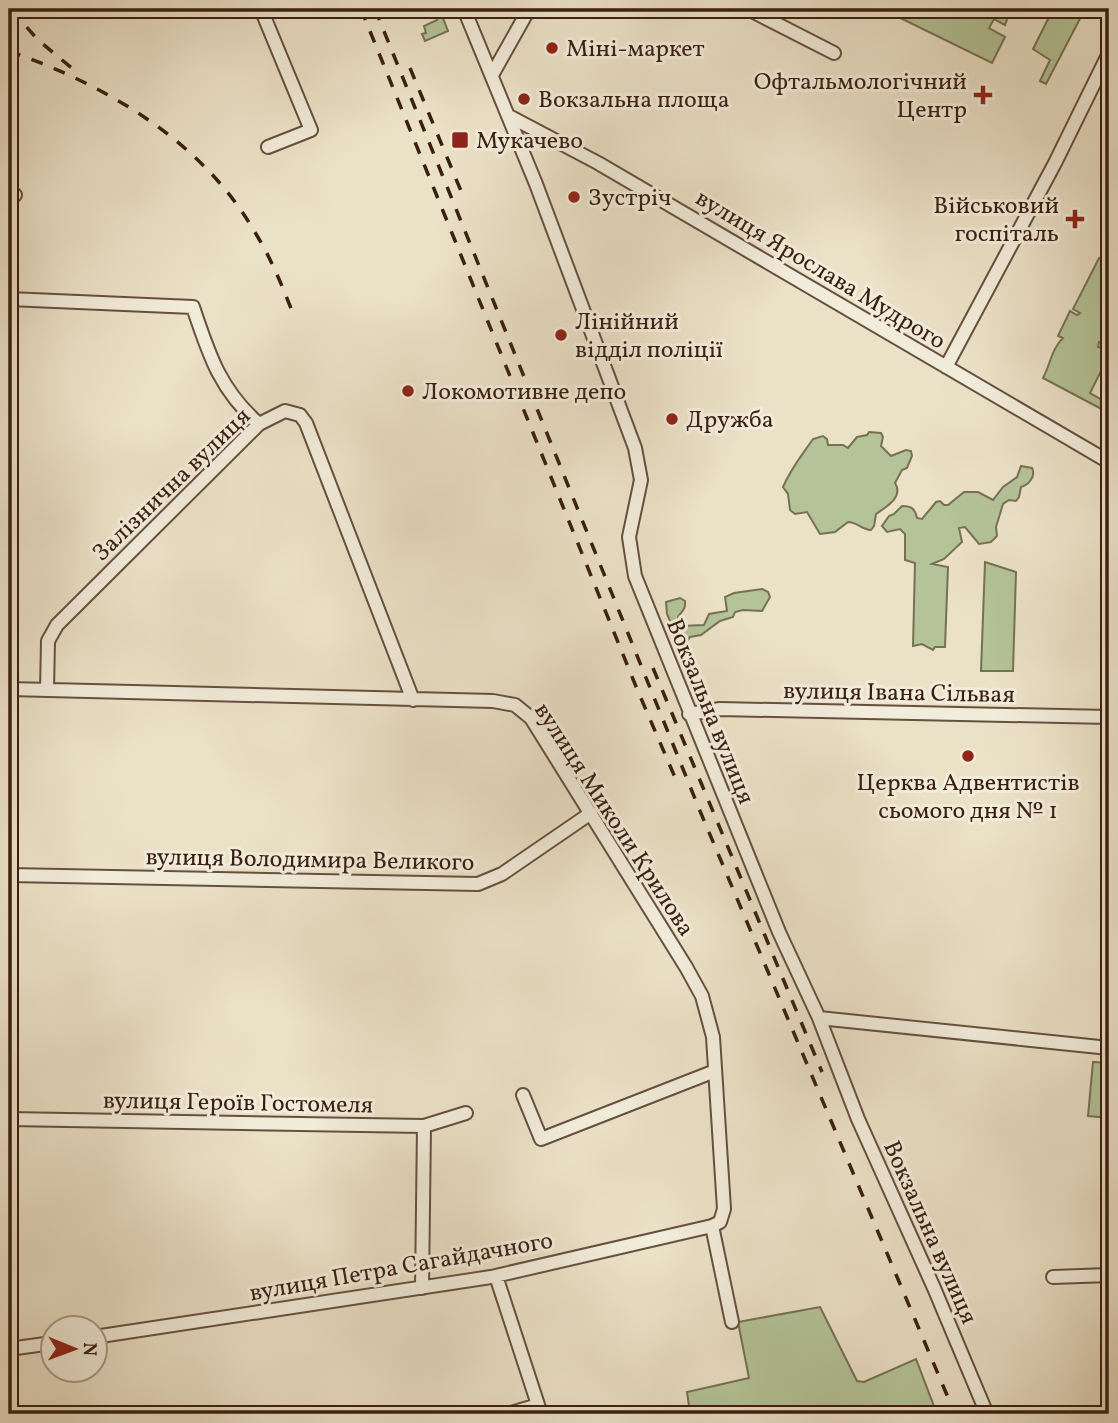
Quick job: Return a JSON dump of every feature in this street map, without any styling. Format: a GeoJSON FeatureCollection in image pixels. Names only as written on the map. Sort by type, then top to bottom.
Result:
{"type":"FeatureCollection","features":[{"type":"Feature","properties":{"kind":"street"},"geometry":{"type":"LineString","coordinates":[[261,9],[311,130],[268,147]]}},
{"type":"Feature","properties":{"kind":"street","name":"Вокзальна вулиця"},"geometry":{"type":"LineString","coordinates":[[464,9],[509,116],[635,448],[641,480],[629,537],[631,563],[689,714],[779,932],[819,1018],[858,1119],[987,1414]]}},
{"type":"Feature","properties":{"kind":"street"},"geometry":{"type":"LineString","coordinates":[[492,75],[528,9]]}},
{"type":"Feature","properties":{"kind":"street"},"geometry":{"type":"LineString","coordinates":[[748,9],[835,53]]}},
{"type":"Feature","properties":{"kind":"street"},"geometry":{"type":"LineString","coordinates":[[946,367],[1055,163],[1109,53]]}},
{"type":"Feature","properties":{"kind":"street","name":"вулиця Ярослава Мудрого"},"geometry":{"type":"LineString","coordinates":[[509,116],[657,197],[1109,462]]}},
{"type":"Feature","properties":{"kind":"street"},"geometry":{"type":"LineString","coordinates":[[9,299],[193,307],[217,374],[234,400],[259,424]]}},
{"type":"Feature","properties":{"kind":"street","name":"Залізнична вулиця"},"geometry":{"type":"LineString","coordinates":[[47,690],[48,641],[57,625],[259,424],[285,411],[300,415],[306,424],[413,699]]}},
{"type":"Feature","properties":{"kind":"street","name":"вулиця Миколи Крилова"},"geometry":{"type":"LineString","coordinates":[[9,689],[413,699],[506,702],[515,705],[531,718],[702,996],[713,1037],[724,1209],[720,1222],[712,1226]]}},
{"type":"Feature","properties":{"kind":"street","name":"вулиця Івана Сільвая"},"geometry":{"type":"LineString","coordinates":[[689,714],[719,709],[1109,717]]}},
{"type":"Feature","properties":{"kind":"street","name":"вулиця Володимира Великого"},"geometry":{"type":"LineString","coordinates":[[9,875],[478,884],[502,874],[591,813]]}},
{"type":"Feature","properties":{"kind":"street"},"geometry":{"type":"LineString","coordinates":[[819,1018],[1109,1048]]}},
{"type":"Feature","properties":{"kind":"street"},"geometry":{"type":"LineString","coordinates":[[523,1095],[541,1139],[715,1071]]}},
{"type":"Feature","properties":{"kind":"street","name":"вулиця Героїв Гостомеля"},"geometry":{"type":"LineString","coordinates":[[9,1119],[424,1126],[466,1113]]}},
{"type":"Feature","properties":{"kind":"street"},"geometry":{"type":"LineString","coordinates":[[422,1288],[424,1126]]}},
{"type":"Feature","properties":{"kind":"street"},"geometry":{"type":"LineString","coordinates":[[712,1226],[732,1322]]}},
{"type":"Feature","properties":{"kind":"street","name":"вулиця Петра Сагайдачного"},"geometry":{"type":"LineString","coordinates":[[108,1334],[496,1276],[712,1226]]}},
{"type":"Feature","properties":{"kind":"street"},"geometry":{"type":"LineString","coordinates":[[1053,1277],[1109,1275]]}},
{"type":"Feature","properties":{"kind":"street"},"geometry":{"type":"LineString","coordinates":[[496,1276],[539,1409],[507,1414]]}},
{"type":"Feature","properties":{"kind":"street"},"geometry":{"type":"LineString","coordinates":[[9,1349],[38,1345]]}},
{"type":"Feature","properties":{"kind":"green space"},"geometry":{"type":"Polygon","coordinates":[[[433,9],[452,9],[454,13],[443,18],[448,31],[425,41],[422,34],[426,33],[424,26],[437,20],[433,9]]]}},
{"type":"Feature","properties":{"kind":"green space"},"geometry":{"type":"Polygon","coordinates":[[[882,9],[1004,9],[1009,14],[1005,25],[994,19],[989,28],[1005,37],[992,63],[882,9]]]}},
{"type":"Feature","properties":{"kind":"green space"},"geometry":{"type":"Polygon","coordinates":[[[1053,9],[1085,9],[1046,84],[1040,81],[1050,60],[1033,49],[1053,9]]]}},
{"type":"Feature","properties":{"kind":"green space"},"geometry":{"type":"Polygon","coordinates":[[[1109,238],[1109,344],[1099,342],[1098,347],[1109,349],[1109,355],[1090,393],[1108,403],[1109,401],[1109,413],[1043,378],[1063,338],[1058,336],[1070,311],[1077,315],[1080,313],[1073,309],[1099,258],[1103,256],[1101,254],[1109,238]]]}},
{"type":"Feature","properties":{"kind":"green space"},"geometry":{"type":"Polygon","coordinates":[[[869,432],[881,433],[881,446],[891,456],[906,450],[911,451],[912,456],[907,468],[902,470],[895,483],[896,497],[876,514],[871,530],[848,522],[835,532],[820,534],[807,512],[795,514],[790,510],[788,494],[783,487],[786,480],[813,439],[823,436],[828,445],[843,445],[848,448],[857,437],[869,432]]]}},
{"type":"Feature","properties":{"kind":"green space"},"geometry":{"type":"Polygon","coordinates":[[[1021,466],[1032,468],[1032,477],[1021,487],[1016,501],[1009,500],[1003,504],[996,527],[997,536],[991,542],[979,544],[965,527],[959,528],[962,542],[944,559],[932,564],[948,567],[945,647],[935,647],[933,650],[922,644],[913,646],[915,563],[905,560],[905,534],[900,529],[887,532],[882,526],[889,516],[902,506],[912,509],[917,518],[922,519],[936,502],[948,505],[964,492],[978,492],[993,500],[1003,487],[1017,477],[1021,466]]]}},
{"type":"Feature","properties":{"kind":"green space"},"geometry":{"type":"Polygon","coordinates":[[[985,562],[1016,572],[1013,671],[981,671],[985,562]]]}},
{"type":"Feature","properties":{"kind":"green space"},"geometry":{"type":"Polygon","coordinates":[[[762,589],[768,592],[770,597],[762,611],[735,612],[733,617],[720,621],[701,635],[688,640],[678,640],[667,614],[666,602],[680,598],[685,601],[678,617],[680,626],[704,625],[709,614],[727,611],[725,597],[762,589]]]}},
{"type":"Feature","properties":{"kind":"green space"},"geometry":{"type":"Polygon","coordinates":[[[1093,1062],[1109,1063],[1109,1118],[1088,1116],[1093,1062]]]}},
{"type":"Feature","properties":{"kind":"green space"},"geometry":{"type":"Polygon","coordinates":[[[820,1307],[857,1381],[864,1382],[916,1359],[937,1414],[641,1414],[689,1406],[687,1392],[749,1378],[738,1322],[820,1307]]]}},
{"type":"Feature","properties":{"kind":"railway"},"geometry":{"type":"LineString","coordinates":[[11,9],[37,39],[74,70]]}},
{"type":"Feature","properties":{"kind":"railway"},"geometry":{"type":"LineString","coordinates":[[361,9],[677,782]]}},
{"type":"Feature","properties":{"kind":"railway"},"geometry":{"type":"LineString","coordinates":[[375,9],[700,811],[955,1414]]}},
{"type":"Feature","properties":{"kind":"railway"},"geometry":{"type":"LineString","coordinates":[[9,51],[116,99],[180,144],[209,171],[256,234],[294,316]]}},
{"type":"Feature","properties":{"kind":"railway"},"geometry":{"type":"LineString","coordinates":[[410,68],[461,191]]}},
{"type":"Feature","properties":{"kind":"railway"},"geometry":{"type":"LineString","coordinates":[[653,668],[822,1072]]}},
{"type":"Feature","properties":{"kind":"place","name":"Міні-маркет"},"geometry":{"type":"Point","coordinates":[552,48]}},
{"type":"Feature","properties":{"kind":"place","name":"Офтальмологічний Центр"},"geometry":{"type":"Point","coordinates":[983,95]}},
{"type":"Feature","properties":{"kind":"place","name":"Вокзальна площа"},"geometry":{"type":"Point","coordinates":[524,99]}},
{"type":"Feature","properties":{"kind":"place","name":"Мукачево"},"geometry":{"type":"Point","coordinates":[460,140]}},
{"type":"Feature","properties":{"kind":"place","name":"Зустріч"},"geometry":{"type":"Point","coordinates":[574,197]}},
{"type":"Feature","properties":{"kind":"place","name":"Військовий госпіталь"},"geometry":{"type":"Point","coordinates":[1075,219]}},
{"type":"Feature","properties":{"kind":"place","name":"Лінійний відділ поліції"},"geometry":{"type":"Point","coordinates":[561,335]}},
{"type":"Feature","properties":{"kind":"place","name":"Локомотивне депо"},"geometry":{"type":"Point","coordinates":[408,391]}},
{"type":"Feature","properties":{"kind":"place","name":"Дружба"},"geometry":{"type":"Point","coordinates":[672,419]}},
{"type":"Feature","properties":{"kind":"place","name":"Церква Адвентистів сьомого дня № 1"},"geometry":{"type":"Point","coordinates":[968,756]}}]}
